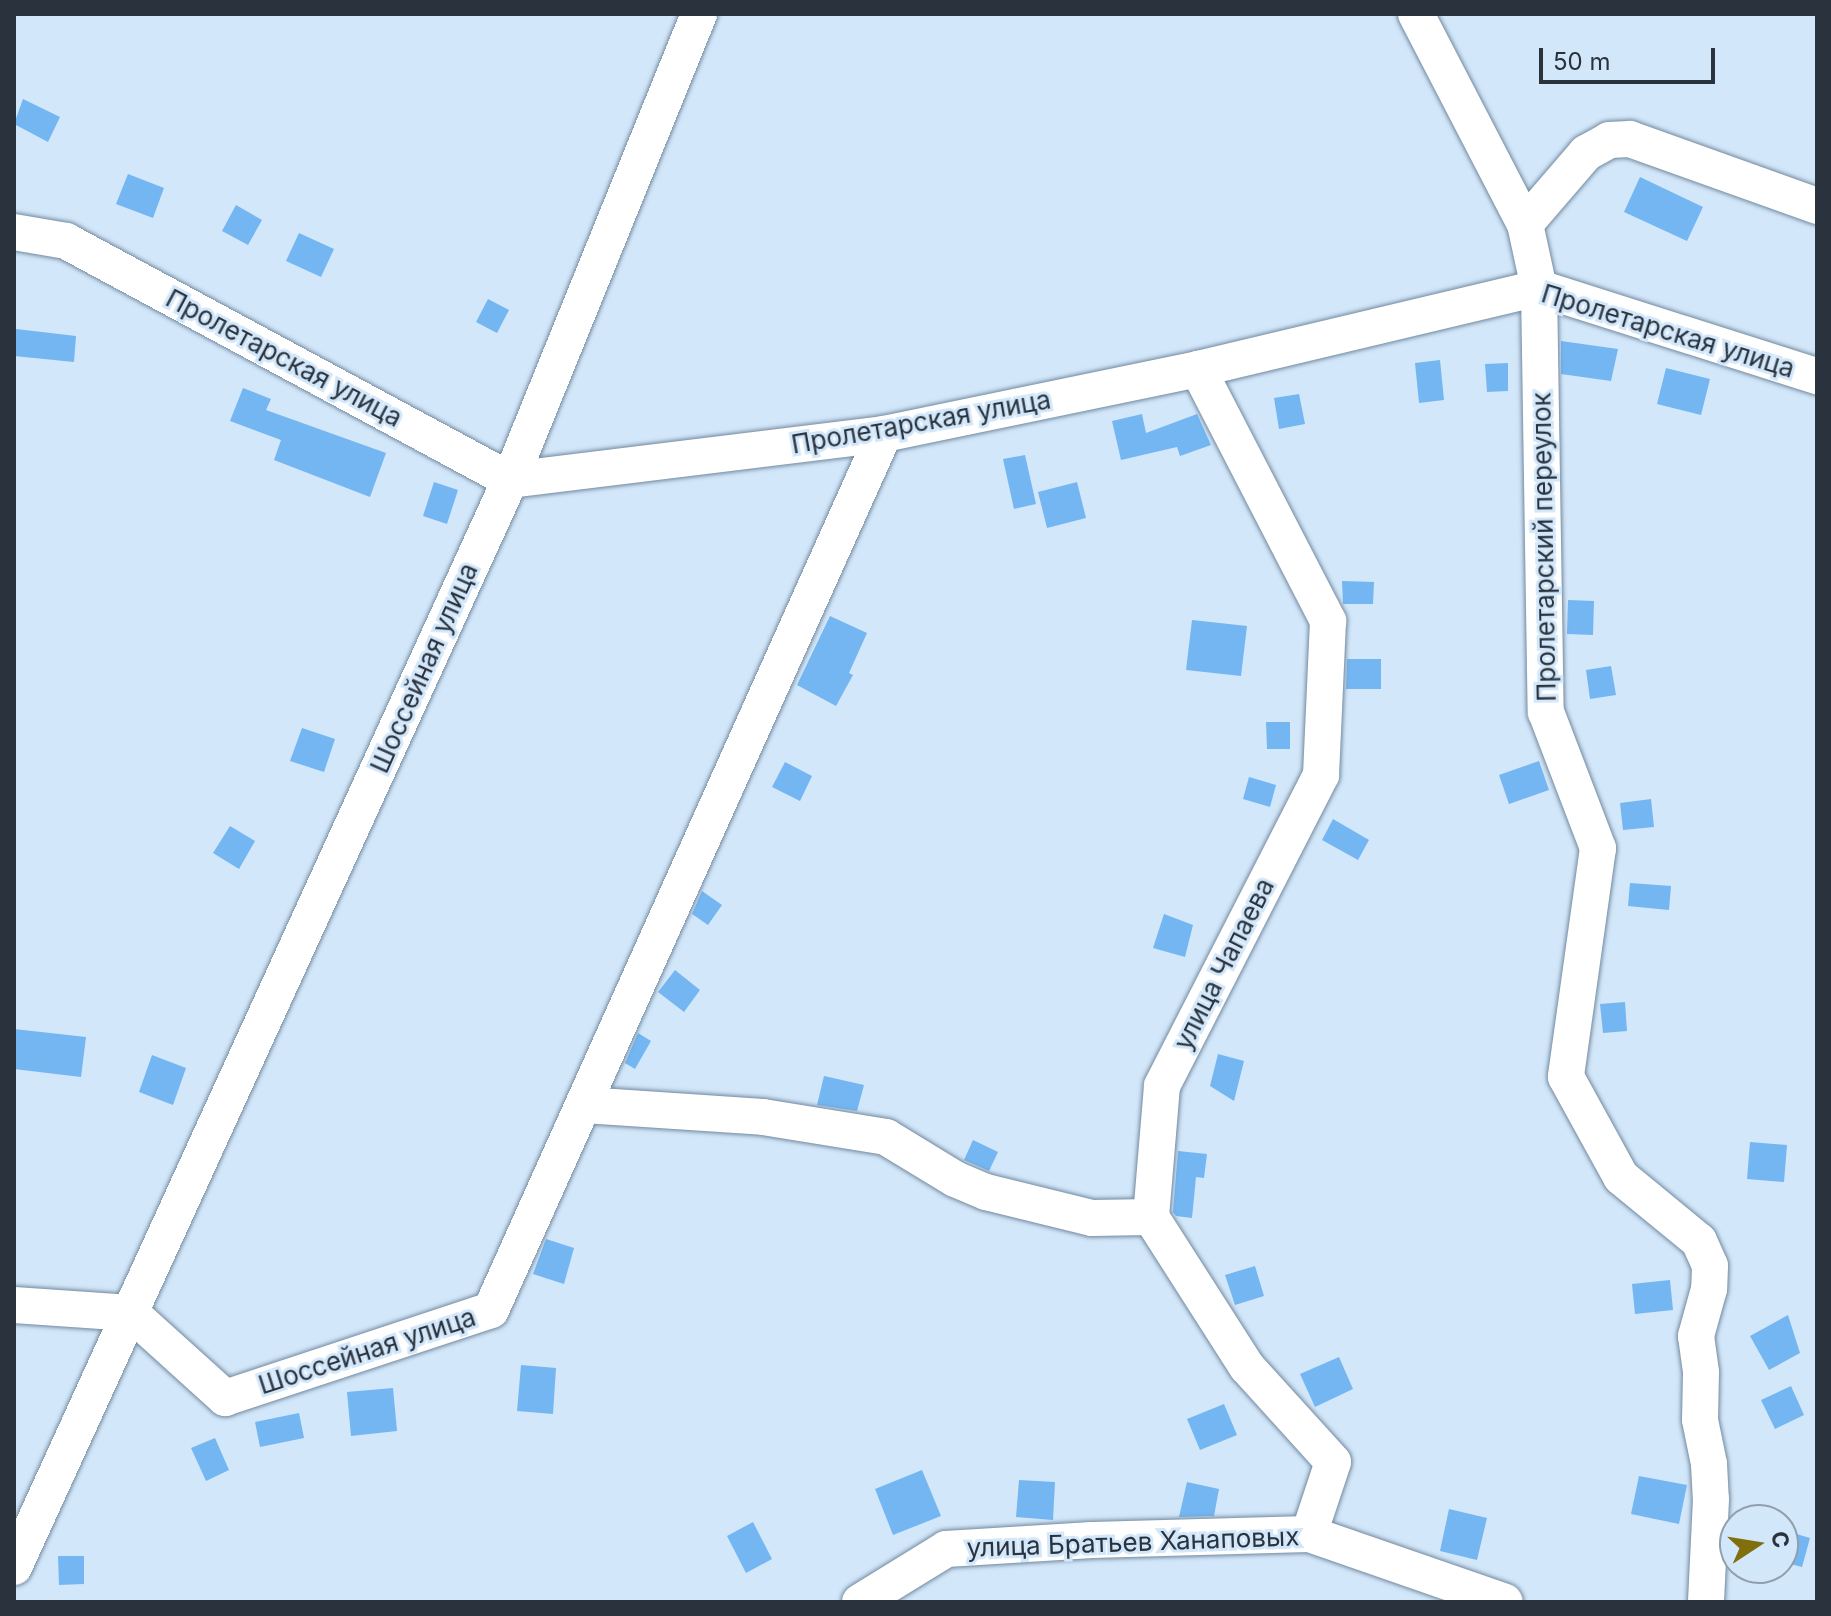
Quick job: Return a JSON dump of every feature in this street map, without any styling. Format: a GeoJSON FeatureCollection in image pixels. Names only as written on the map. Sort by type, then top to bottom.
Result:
{"type":"FeatureCollection","features":[{"type":"Feature","properties":{"kind":"street","name":"Шоссейная улица"},"geometry":{"type":"LineString","coordinates":[[14,1567],[510,480],[699,14]]}},
{"type":"Feature","properties":{"kind":"street","name":"Пролетарский переулок"},"geometry":{"type":"LineString","coordinates":[[1416,14],[1525,224],[1539,288],[1546,712],[1598,848],[1566,1077],[1621,1177],[1699,1241],[1710,1266],[1709,1289],[1696,1336],[1701,1373],[1700,1420],[1709,1464],[1711,1499],[1706,1602]]}},
{"type":"Feature","properties":{"kind":"street"},"geometry":{"type":"LineString","coordinates":[[1525,224],[1586,153],[1609,140],[1619,139],[1653,145],[1817,206]]}},
{"type":"Feature","properties":{"kind":"street","name":"Пролетарская улица"},"geometry":{"type":"LineString","coordinates":[[14,232],[66,241],[510,480],[884,434],[1198,369],[1539,288],[1817,376]]}},
{"type":"Feature","properties":{"kind":"street","name":"улица Чапаева"},"geometry":{"type":"LineString","coordinates":[[1151,1217],[1162,1086],[1321,775],[1328,621],[1198,369]]}},
{"type":"Feature","properties":{"kind":"street","name":"Шоссейная улица"},"geometry":{"type":"LineString","coordinates":[[131,1313],[225,1398],[491,1310],[884,434]]}},
{"type":"Feature","properties":{"kind":"street"},"geometry":{"type":"LineString","coordinates":[[584,1105],[763,1117],[886,1137],[955,1179],[986,1192],[1092,1218],[1151,1217],[1247,1367],[1333,1462],[1309,1534]]}},
{"type":"Feature","properties":{"kind":"street"},"geometry":{"type":"LineString","coordinates":[[14,1305],[131,1313]]}},
{"type":"Feature","properties":{"kind":"street","name":"улица Братьев Ханаповых"},"geometry":{"type":"LineString","coordinates":[[860,1602],[946,1549],[1092,1540],[1309,1534],[1505,1602]]}},
{"type":"Feature","properties":{"kind":"building"},"geometry":{"type":"Polygon","coordinates":[[[23,99],[60,117],[48,142],[14,124],[23,99]]]}},
{"type":"Feature","properties":{"kind":"building"},"geometry":{"type":"Polygon","coordinates":[[[128,174],[164,188],[153,218],[116,204],[128,174]]]}},
{"type":"Feature","properties":{"kind":"building"},"geometry":{"type":"Polygon","coordinates":[[[1640,177],[1703,207],[1687,241],[1624,212],[1640,177]]]}},
{"type":"Feature","properties":{"kind":"building"},"geometry":{"type":"Polygon","coordinates":[[[236,205],[262,220],[248,245],[222,231],[236,205]]]}},
{"type":"Feature","properties":{"kind":"building"},"geometry":{"type":"Polygon","coordinates":[[[299,233],[334,249],[321,277],[286,261],[299,233]]]}},
{"type":"Feature","properties":{"kind":"building"},"geometry":{"type":"Polygon","coordinates":[[[488,299],[509,310],[497,333],[476,322],[488,299]]]}},
{"type":"Feature","properties":{"kind":"building"},"geometry":{"type":"Polygon","coordinates":[[[16,329],[76,336],[74,362],[14,356],[16,329]]]}},
{"type":"Feature","properties":{"kind":"building"},"geometry":{"type":"Polygon","coordinates":[[[1561,341],[1618,349],[1611,381],[1561,374],[1561,341]]]}},
{"type":"Feature","properties":{"kind":"building"},"geometry":{"type":"Polygon","coordinates":[[[1440,360],[1444,400],[1419,403],[1415,363],[1440,360]]]}},
{"type":"Feature","properties":{"kind":"building"},"geometry":{"type":"Polygon","coordinates":[[[1508,363],[1508,391],[1487,392],[1485,364],[1508,363]]]}},
{"type":"Feature","properties":{"kind":"building"},"geometry":{"type":"Polygon","coordinates":[[[1666,368],[1710,379],[1701,415],[1657,404],[1666,368]]]}},
{"type":"Feature","properties":{"kind":"building"},"geometry":{"type":"Polygon","coordinates":[[[243,388],[271,399],[266,410],[386,453],[370,497],[274,460],[281,440],[230,421],[243,388]]]}},
{"type":"Feature","properties":{"kind":"building"},"geometry":{"type":"Polygon","coordinates":[[[1299,394],[1305,424],[1279,429],[1274,398],[1299,394]]]}},
{"type":"Feature","properties":{"kind":"building"},"geometry":{"type":"Polygon","coordinates":[[[1142,414],[1146,433],[1197,414],[1211,445],[1180,456],[1177,447],[1121,460],[1112,421],[1142,414]]]}},
{"type":"Feature","properties":{"kind":"building"},"geometry":{"type":"Polygon","coordinates":[[[1025,455],[1036,504],[1014,509],[1003,459],[1025,455]]]}},
{"type":"Feature","properties":{"kind":"building"},"geometry":{"type":"Polygon","coordinates":[[[434,482],[458,490],[447,524],[423,516],[434,482]]]}},
{"type":"Feature","properties":{"kind":"building"},"geometry":{"type":"Polygon","coordinates":[[[1077,482],[1086,518],[1047,528],[1038,492],[1077,482]]]}},
{"type":"Feature","properties":{"kind":"building"},"geometry":{"type":"Polygon","coordinates":[[[1342,581],[1374,582],[1373,604],[1343,604],[1342,581]]]}},
{"type":"Feature","properties":{"kind":"building"},"geometry":{"type":"Polygon","coordinates":[[[1568,600],[1594,601],[1593,635],[1567,634],[1568,600]]]}},
{"type":"Feature","properties":{"kind":"building"},"geometry":{"type":"Polygon","coordinates":[[[830,616],[867,633],[849,673],[853,675],[836,706],[797,685],[830,616]]]}},
{"type":"Feature","properties":{"kind":"building"},"geometry":{"type":"Polygon","coordinates":[[[1192,620],[1247,626],[1241,676],[1186,670],[1192,620]]]}},
{"type":"Feature","properties":{"kind":"building"},"geometry":{"type":"Polygon","coordinates":[[[1347,659],[1381,659],[1381,689],[1346,689],[1347,659]]]}},
{"type":"Feature","properties":{"kind":"building"},"geometry":{"type":"Polygon","coordinates":[[[1611,666],[1616,695],[1590,699],[1586,670],[1611,666]]]}},
{"type":"Feature","properties":{"kind":"building"},"geometry":{"type":"Polygon","coordinates":[[[1266,722],[1290,722],[1290,749],[1267,749],[1266,722]]]}},
{"type":"Feature","properties":{"kind":"building"},"geometry":{"type":"Polygon","coordinates":[[[302,728],[335,739],[324,772],[290,761],[302,728]]]}},
{"type":"Feature","properties":{"kind":"building"},"geometry":{"type":"Polygon","coordinates":[[[1539,761],[1549,790],[1509,804],[1499,775],[1539,761]]]}},
{"type":"Feature","properties":{"kind":"building"},"geometry":{"type":"Polygon","coordinates":[[[785,762],[812,776],[800,801],[772,787],[785,762]]]}},
{"type":"Feature","properties":{"kind":"building"},"geometry":{"type":"Polygon","coordinates":[[[1249,777],[1276,785],[1270,807],[1243,799],[1249,777]]]}},
{"type":"Feature","properties":{"kind":"building"},"geometry":{"type":"Polygon","coordinates":[[[1651,799],[1654,827],[1623,830],[1620,803],[1651,799]]]}},
{"type":"Feature","properties":{"kind":"building"},"geometry":{"type":"Polygon","coordinates":[[[1333,819],[1369,840],[1358,860],[1322,840],[1333,819]]]}},
{"type":"Feature","properties":{"kind":"building"},"geometry":{"type":"Polygon","coordinates":[[[230,826],[255,841],[239,869],[213,853],[230,826]]]}},
{"type":"Feature","properties":{"kind":"building"},"geometry":{"type":"Polygon","coordinates":[[[1630,883],[1671,886],[1669,910],[1628,906],[1630,883]]]}},
{"type":"Feature","properties":{"kind":"building"},"geometry":{"type":"Polygon","coordinates":[[[702,891],[722,905],[708,925],[692,914],[702,891]]]}},
{"type":"Feature","properties":{"kind":"building"},"geometry":{"type":"Polygon","coordinates":[[[1164,914],[1193,925],[1185,957],[1153,948],[1164,914]]]}},
{"type":"Feature","properties":{"kind":"building"},"geometry":{"type":"Polygon","coordinates":[[[675,970],[700,990],[684,1012],[658,992],[675,970]]]}},
{"type":"Feature","properties":{"kind":"building"},"geometry":{"type":"Polygon","coordinates":[[[1625,1002],[1627,1031],[1603,1033],[1600,1004],[1625,1002]]]}},
{"type":"Feature","properties":{"kind":"building"},"geometry":{"type":"Polygon","coordinates":[[[14,1029],[86,1037],[81,1077],[14,1069],[14,1029]]]}},
{"type":"Feature","properties":{"kind":"building"},"geometry":{"type":"Polygon","coordinates":[[[638,1033],[651,1041],[635,1069],[625,1063],[638,1033]]]}},
{"type":"Feature","properties":{"kind":"building"},"geometry":{"type":"Polygon","coordinates":[[[1218,1054],[1244,1061],[1234,1101],[1210,1086],[1218,1054]]]}},
{"type":"Feature","properties":{"kind":"building"},"geometry":{"type":"Polygon","coordinates":[[[152,1055],[186,1068],[173,1105],[139,1092],[152,1055]]]}},
{"type":"Feature","properties":{"kind":"building"},"geometry":{"type":"Polygon","coordinates":[[[824,1076],[864,1085],[857,1111],[817,1105],[824,1076]]]}},
{"type":"Feature","properties":{"kind":"building"},"geometry":{"type":"Polygon","coordinates":[[[973,1140],[998,1152],[989,1171],[964,1160],[973,1140]]]}},
{"type":"Feature","properties":{"kind":"building"},"geometry":{"type":"Polygon","coordinates":[[[1750,1142],[1787,1145],[1784,1182],[1747,1179],[1750,1142]]]}},
{"type":"Feature","properties":{"kind":"building"},"geometry":{"type":"Polygon","coordinates":[[[1178,1151],[1207,1154],[1204,1178],[1196,1177],[1192,1218],[1176,1216],[1173,1212],[1178,1151]]]}},
{"type":"Feature","properties":{"kind":"building"},"geometry":{"type":"Polygon","coordinates":[[[546,1239],[574,1248],[564,1284],[533,1274],[546,1239]]]}},
{"type":"Feature","properties":{"kind":"building"},"geometry":{"type":"Polygon","coordinates":[[[1255,1266],[1264,1296],[1235,1305],[1225,1275],[1255,1266]]]}},
{"type":"Feature","properties":{"kind":"building"},"geometry":{"type":"Polygon","coordinates":[[[1670,1280],[1673,1310],[1635,1314],[1632,1284],[1670,1280]]]}},
{"type":"Feature","properties":{"kind":"building"},"geometry":{"type":"Polygon","coordinates":[[[1788,1315],[1800,1353],[1769,1370],[1750,1336],[1788,1315]]]}},
{"type":"Feature","properties":{"kind":"building"},"geometry":{"type":"Polygon","coordinates":[[[1339,1357],[1353,1389],[1315,1407],[1300,1374],[1339,1357]]]}},
{"type":"Feature","properties":{"kind":"building"},"geometry":{"type":"Polygon","coordinates":[[[521,1365],[556,1368],[553,1414],[517,1411],[521,1365]]]}},
{"type":"Feature","properties":{"kind":"building"},"geometry":{"type":"Polygon","coordinates":[[[1791,1386],[1804,1415],[1775,1429],[1761,1400],[1791,1386]]]}},
{"type":"Feature","properties":{"kind":"building"},"geometry":{"type":"Polygon","coordinates":[[[393,1388],[397,1431],[351,1436],[347,1392],[393,1388]]]}},
{"type":"Feature","properties":{"kind":"building"},"geometry":{"type":"Polygon","coordinates":[[[1224,1404],[1237,1435],[1200,1450],[1187,1419],[1224,1404]]]}},
{"type":"Feature","properties":{"kind":"building"},"geometry":{"type":"Polygon","coordinates":[[[299,1413],[304,1438],[260,1447],[255,1422],[299,1413]]]}},
{"type":"Feature","properties":{"kind":"building"},"geometry":{"type":"Polygon","coordinates":[[[215,1438],[229,1470],[206,1481],[191,1448],[215,1438]]]}},
{"type":"Feature","properties":{"kind":"building"},"geometry":{"type":"Polygon","coordinates":[[[922,1470],[941,1516],[893,1535],[875,1489],[922,1470]]]}},
{"type":"Feature","properties":{"kind":"building"},"geometry":{"type":"Polygon","coordinates":[[[1639,1476],[1687,1485],[1679,1524],[1631,1514],[1639,1476]]]}},
{"type":"Feature","properties":{"kind":"building"},"geometry":{"type":"Polygon","coordinates":[[[1019,1480],[1055,1482],[1053,1520],[1016,1517],[1019,1480]]]}},
{"type":"Feature","properties":{"kind":"building"},"geometry":{"type":"Polygon","coordinates":[[[1187,1482],[1219,1489],[1214,1516],[1179,1517],[1187,1482]]]}},
{"type":"Feature","properties":{"kind":"building"},"geometry":{"type":"Polygon","coordinates":[[[1449,1509],[1487,1518],[1477,1560],[1440,1551],[1449,1509]]]}},
{"type":"Feature","properties":{"kind":"building"},"geometry":{"type":"Polygon","coordinates":[[[753,1522],[772,1559],[746,1573],[727,1536],[753,1522]]]}},
{"type":"Feature","properties":{"kind":"building"},"geometry":{"type":"Polygon","coordinates":[[[1799,1535],[1810,1538],[1802,1567],[1799,1566],[1799,1535]]]}},
{"type":"Feature","properties":{"kind":"building"},"geometry":{"type":"Polygon","coordinates":[[[58,1556],[84,1556],[84,1584],[59,1585],[58,1556]]]}}]}
